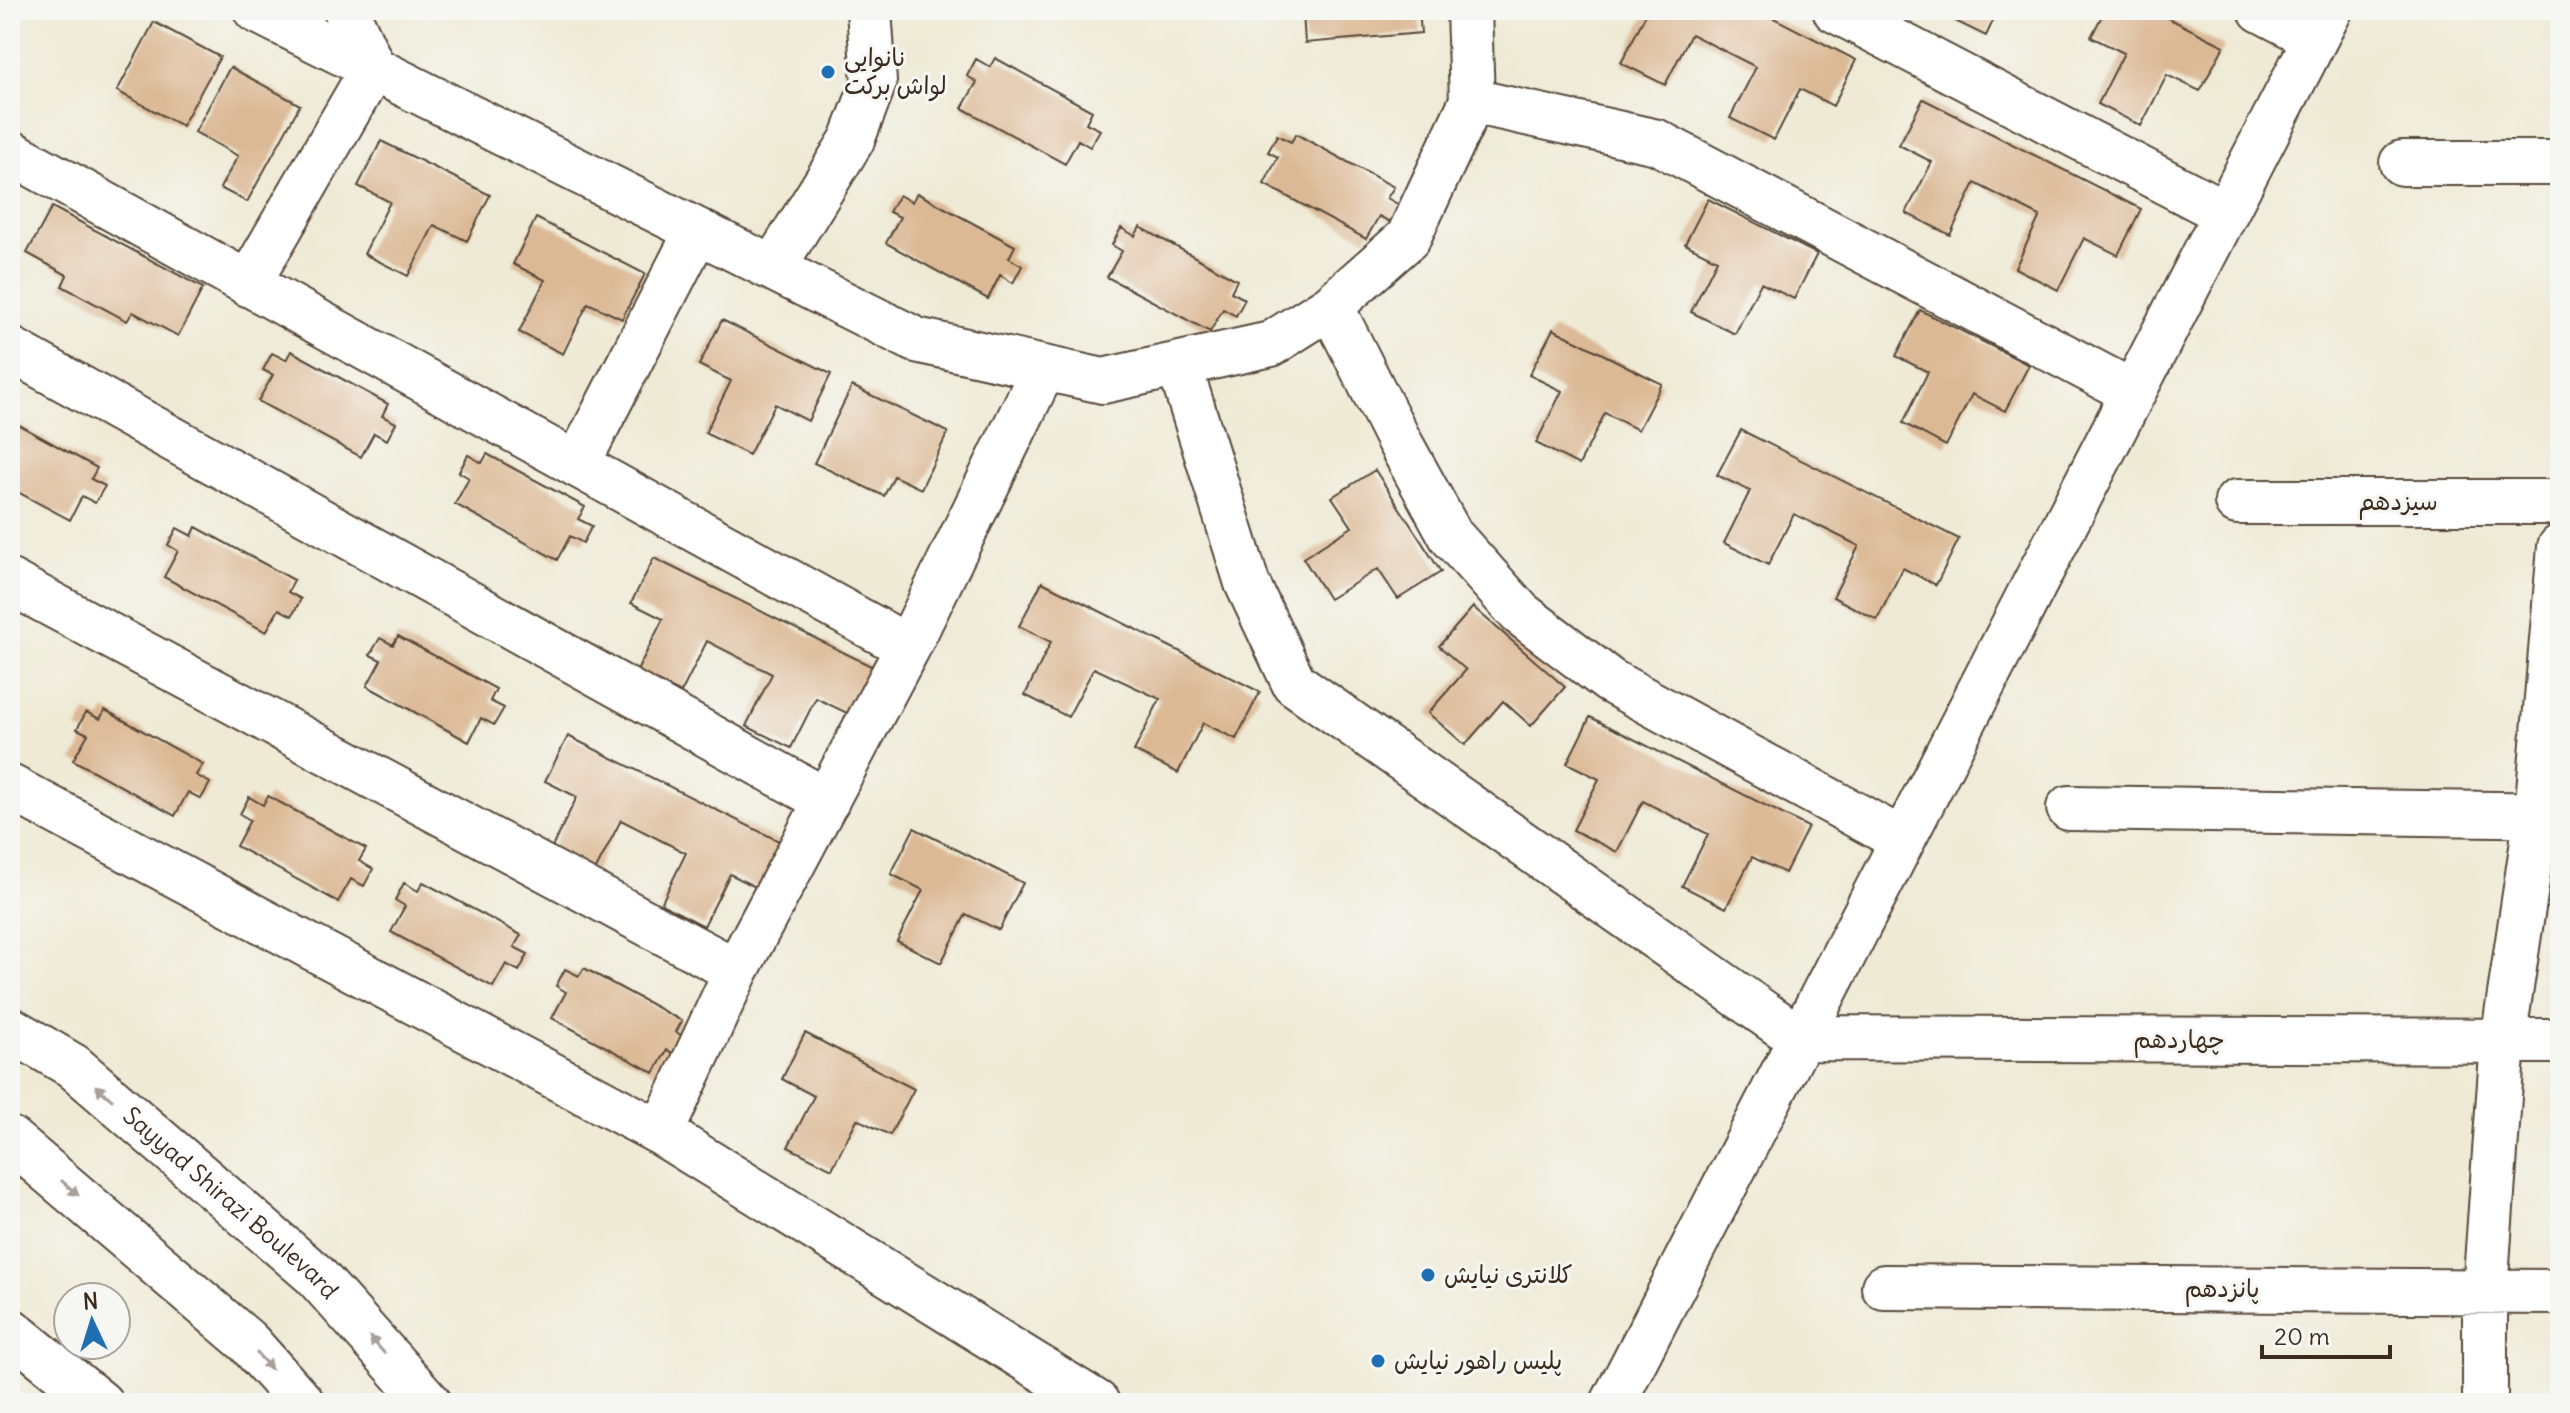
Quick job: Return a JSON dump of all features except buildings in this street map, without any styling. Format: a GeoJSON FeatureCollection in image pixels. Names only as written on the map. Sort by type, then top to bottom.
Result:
{"type":"FeatureCollection","features":[{"type":"Feature","properties":{"kind":"street"},"geometry":{"type":"LineString","coordinates":[[256,10],[916,340],[1103,381],[1271,344],[1331,306],[1408,238],[1472,101],[1469,10]]}},
{"type":"Feature","properties":{"kind":"street"},"geometry":{"type":"LineString","coordinates":[[346,10],[373,68]]}},
{"type":"Feature","properties":{"kind":"street"},"geometry":{"type":"LineString","coordinates":[[773,268],[852,140],[874,82],[869,10]]}},
{"type":"Feature","properties":{"kind":"street"},"geometry":{"type":"LineString","coordinates":[[1835,10],[2225,213]]}},
{"type":"Feature","properties":{"kind":"street"},"geometry":{"type":"LineString","coordinates":[[1613,1403],[2323,24],[2261,10]]}},
{"type":"Feature","properties":{"kind":"street"},"geometry":{"type":"LineString","coordinates":[[248,284],[373,68]]}},
{"type":"Feature","properties":{"kind":"street"},"geometry":{"type":"LineString","coordinates":[[1472,101],[1657,142],[2132,392]]}},
{"type":"Feature","properties":{"kind":"street"},"geometry":{"type":"LineString","coordinates":[[13,160],[248,284],[908,647]]}},
{"type":"Feature","properties":{"kind":"street"},"geometry":{"type":"LineString","coordinates":[[2402,163],[2560,163]]}},
{"type":"Feature","properties":{"kind":"street"},"geometry":{"type":"LineString","coordinates":[[577,465],[697,231]]}},
{"type":"Feature","properties":{"kind":"street"},"geometry":{"type":"LineString","coordinates":[[1331,306],[1451,536],[1520,613],[1610,681],[1902,840]]}},
{"type":"Feature","properties":{"kind":"street"},"geometry":{"type":"LineString","coordinates":[[10,349],[827,801]]}},
{"type":"Feature","properties":{"kind":"street"},"geometry":{"type":"LineString","coordinates":[[1179,365],[1247,583],[1294,683],[1799,1038]]}},
{"type":"Feature","properties":{"kind":"street"},"geometry":{"type":"LineString","coordinates":[[661,1133],[736,971],[908,647],[1044,368]]}},
{"type":"Feature","properties":{"kind":"street","name":"سیزدهم"},"geometry":{"type":"LineString","coordinates":[[2237,502],[2560,502]]}},
{"type":"Feature","properties":{"kind":"street"},"geometry":{"type":"LineString","coordinates":[[2485,1403],[2485,1291],[2503,1041],[2548,815],[2560,547]]}},
{"type":"Feature","properties":{"kind":"street"},"geometry":{"type":"LineString","coordinates":[[10,582],[736,971]]}},
{"type":"Feature","properties":{"kind":"street"},"geometry":{"type":"LineString","coordinates":[[10,787],[661,1133],[1097,1403]]}},
{"type":"Feature","properties":{"kind":"street"},"geometry":{"type":"LineString","coordinates":[[2069,808],[2548,815]]}},
{"type":"Feature","properties":{"kind":"street","name":"Sayyad Shirazi Boulevard"},"geometry":{"type":"LineString","coordinates":[[10,1029],[73,1066],[315,1275],[429,1403]]}},
{"type":"Feature","properties":{"kind":"street","name":"چهاردهم"},"geometry":{"type":"LineString","coordinates":[[1799,1038],[2560,1041]]}},
{"type":"Feature","properties":{"kind":"street"},"geometry":{"type":"LineString","coordinates":[[10,1139],[248,1342],[302,1403]]}},
{"type":"Feature","properties":{"kind":"street","name":"پانزدهم"},"geometry":{"type":"LineString","coordinates":[[1884,1287],[2560,1292]]}},
{"type":"Feature","properties":{"kind":"street"},"geometry":{"type":"LineString","coordinates":[[10,1330],[100,1403]]}},
{"type":"Feature","properties":{"kind":"place","name":"نانوایی لواش برکت"},"geometry":{"type":"Point","coordinates":[828,72]}},
{"type":"Feature","properties":{"kind":"place","name":"کلانتری نیایش"},"geometry":{"type":"Point","coordinates":[1428,1275]}},
{"type":"Feature","properties":{"kind":"place","name":"پلیس راهور نیایش"},"geometry":{"type":"Point","coordinates":[1378,1361]}}]}
